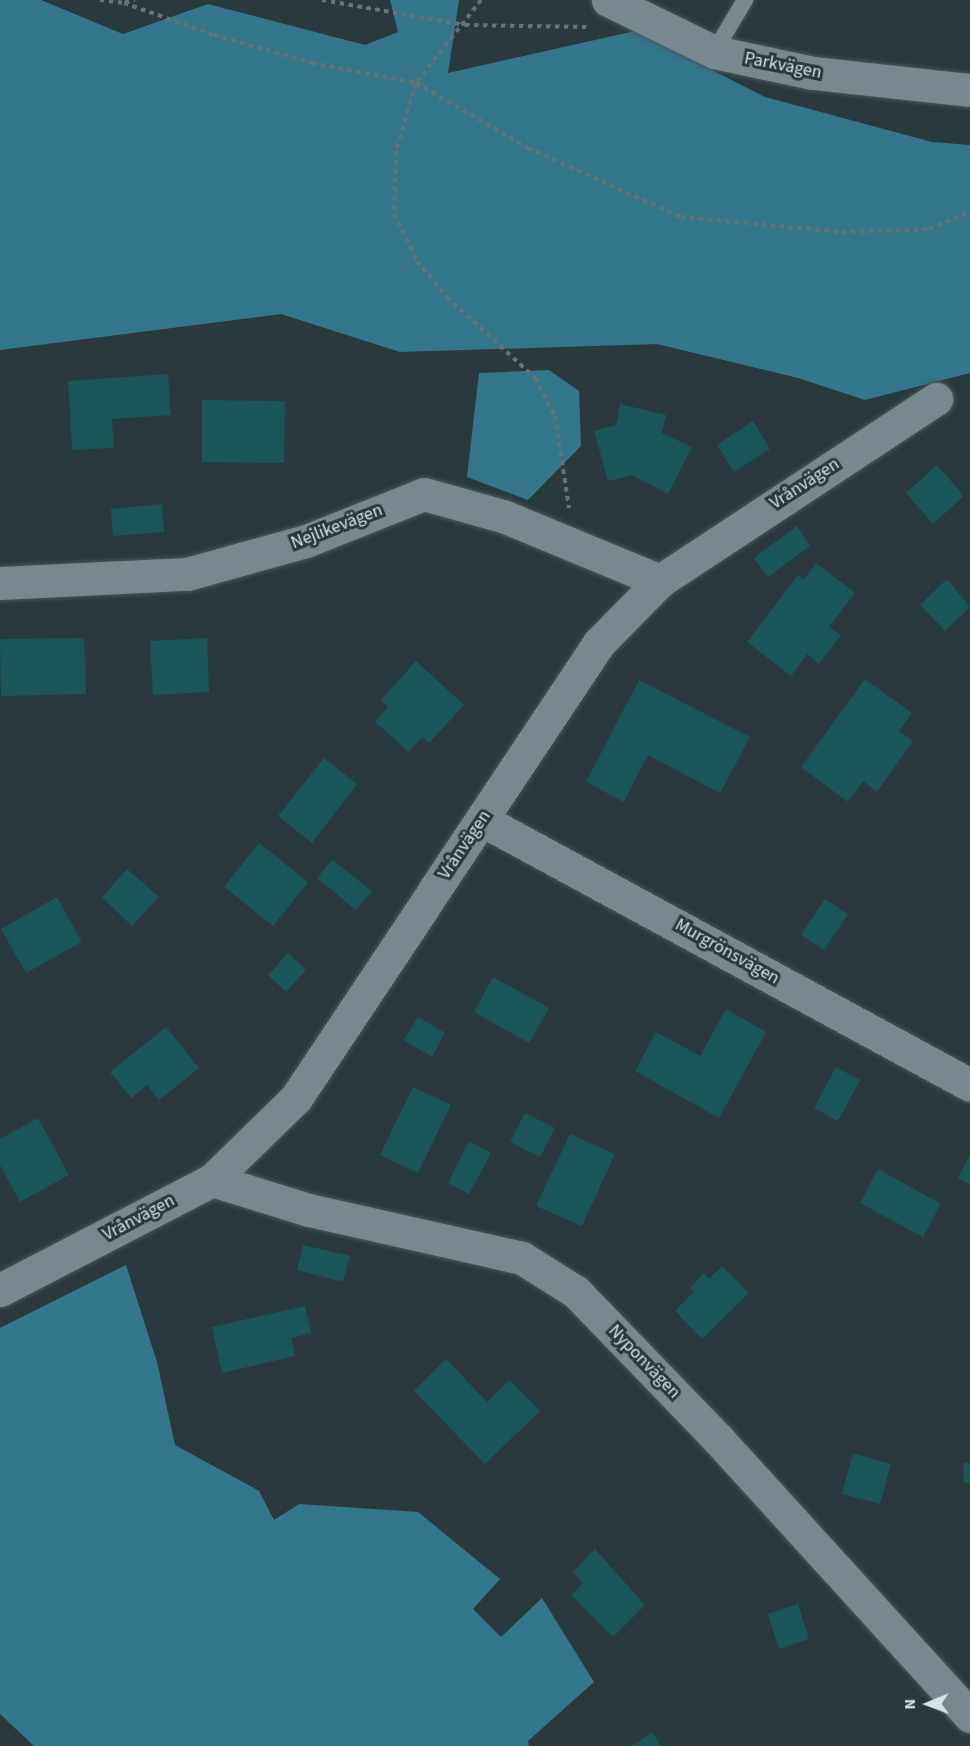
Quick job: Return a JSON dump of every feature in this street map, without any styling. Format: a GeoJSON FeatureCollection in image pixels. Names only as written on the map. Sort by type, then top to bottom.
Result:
{"type":"FeatureCollection","features":[{"type":"Feature","properties":{"kind":"street","name":"Parkvägen"},"geometry":{"type":"LineString","coordinates":[[608,0],[714,52],[813,73],[970,90]]}},
{"type":"Feature","properties":{"kind":"street","name":"Vrånvägen"},"geometry":{"type":"LineString","coordinates":[[0,1290],[212,1180],[296,1098],[599,643],[660,581],[936,399]]}},
{"type":"Feature","properties":{"kind":"street","name":"Nejlikevägen"},"geometry":{"type":"LineString","coordinates":[[0,583],[187,574],[306,541],[424,494],[503,516],[660,581]]}},
{"type":"Feature","properties":{"kind":"street","name":"Murgrönsvägen"},"geometry":{"type":"LineString","coordinates":[[482,820],[970,1085]]}},
{"type":"Feature","properties":{"kind":"street","name":"Nyponvägen"},"geometry":{"type":"LineString","coordinates":[[212,1180],[309,1210],[522,1258],[576,1292],[719,1440],[970,1716]]}},
{"type":"Feature","properties":{"kind":"lane"},"geometry":{"type":"LineString","coordinates":[[714,52],[745,0]]}},
{"type":"Feature","properties":{"kind":"path"},"geometry":{"type":"LineString","coordinates":[[100,0],[124,3],[214,35],[312,63],[416,83],[528,148],[681,217],[842,232],[929,229],[970,210]]}},
{"type":"Feature","properties":{"kind":"path"},"geometry":{"type":"LineString","coordinates":[[124,3],[135,0]]}},
{"type":"Feature","properties":{"kind":"path"},"geometry":{"type":"LineString","coordinates":[[322,0],[465,25],[589,27]]}},
{"type":"Feature","properties":{"kind":"path"},"geometry":{"type":"LineString","coordinates":[[481,0],[465,25],[416,83],[396,150],[394,214],[417,261],[447,297],[535,378],[555,416],[559,460],[578,546]]}},
{"type":"Feature","properties":{"kind":"shaded area"},"geometry":{"type":"Polygon","coordinates":[[[0,0],[41,0],[123,34],[208,4],[365,45],[398,32],[390,0],[459,0],[448,73],[635,31],[765,97],[932,142],[970,145],[970,373],[865,400],[798,378],[657,344],[400,352],[281,314],[0,350],[0,0]]]}},
{"type":"Feature","properties":{"kind":"shaded area"},"geometry":{"type":"Polygon","coordinates":[[[549,370],[579,391],[581,446],[528,500],[467,477],[479,373],[549,370]]]}},
{"type":"Feature","properties":{"kind":"shaded area"},"geometry":{"type":"Polygon","coordinates":[[[126,1265],[157,1362],[175,1445],[259,1491],[274,1520],[299,1504],[418,1512],[500,1579],[473,1609],[501,1637],[542,1598],[594,1682],[528,1741],[529,1746],[34,1746],[0,1714],[0,1328],[126,1265]]]}},
{"type":"Feature","properties":{"kind":"building"},"geometry":{"type":"Polygon","coordinates":[[[168,374],[171,415],[112,419],[114,448],[72,450],[68,381],[168,374]]]}},
{"type":"Feature","properties":{"kind":"building"},"geometry":{"type":"Polygon","coordinates":[[[202,400],[285,401],[284,463],[202,462],[202,400]]]}},
{"type":"Feature","properties":{"kind":"building"},"geometry":{"type":"Polygon","coordinates":[[[620,404],[666,415],[662,433],[692,447],[668,494],[632,475],[608,481],[594,431],[616,425],[620,404]]]}},
{"type":"Feature","properties":{"kind":"building"},"geometry":{"type":"Polygon","coordinates":[[[753,421],[770,449],[734,472],[717,445],[753,421]]]}},
{"type":"Feature","properties":{"kind":"building"},"geometry":{"type":"Polygon","coordinates":[[[937,465],[964,496],[933,524],[906,493],[937,465]]]}},
{"type":"Feature","properties":{"kind":"building"},"geometry":{"type":"Polygon","coordinates":[[[162,504],[164,532],[113,536],[111,509],[162,504]]]}},
{"type":"Feature","properties":{"kind":"building"},"geometry":{"type":"Polygon","coordinates":[[[797,526],[810,546],[768,577],[754,558],[797,526]]]}},
{"type":"Feature","properties":{"kind":"building"},"geometry":{"type":"Polygon","coordinates":[[[816,563],[855,593],[829,627],[841,635],[819,664],[807,654],[791,676],[747,642],[798,575],[804,580],[816,563]]]}},
{"type":"Feature","properties":{"kind":"building"},"geometry":{"type":"Polygon","coordinates":[[[947,579],[970,607],[945,631],[920,605],[947,579]]]}},
{"type":"Feature","properties":{"kind":"building"},"geometry":{"type":"Polygon","coordinates":[[[84,638],[86,694],[1,696],[0,639],[84,638]]]}},
{"type":"Feature","properties":{"kind":"building"},"geometry":{"type":"Polygon","coordinates":[[[207,638],[209,692],[153,695],[150,641],[207,638]]]}},
{"type":"Feature","properties":{"kind":"building"},"geometry":{"type":"Polygon","coordinates":[[[416,661],[464,705],[429,743],[422,737],[409,752],[375,722],[388,707],[381,700],[416,661]]]}},
{"type":"Feature","properties":{"kind":"building"},"geometry":{"type":"Polygon","coordinates":[[[865,679],[912,713],[899,731],[913,741],[877,792],[863,781],[848,802],[801,767],[865,679]]]}},
{"type":"Feature","properties":{"kind":"building"},"geometry":{"type":"Polygon","coordinates":[[[639,680],[750,737],[720,793],[648,755],[624,802],[586,782],[639,680]]]}},
{"type":"Feature","properties":{"kind":"building"},"geometry":{"type":"Polygon","coordinates":[[[324,758],[357,784],[312,843],[278,816],[324,758]]]}},
{"type":"Feature","properties":{"kind":"building"},"geometry":{"type":"Polygon","coordinates":[[[259,843],[308,882],[273,926],[224,887],[259,843]]]}},
{"type":"Feature","properties":{"kind":"building"},"geometry":{"type":"Polygon","coordinates":[[[332,860],[372,891],[356,910],[317,878],[332,860]]]}},
{"type":"Feature","properties":{"kind":"building"},"geometry":{"type":"Polygon","coordinates":[[[127,869],[159,897],[132,926],[102,897],[127,869]]]}},
{"type":"Feature","properties":{"kind":"building"},"geometry":{"type":"Polygon","coordinates":[[[57,897],[82,942],[26,973],[1,929],[57,897]]]}},
{"type":"Feature","properties":{"kind":"building"},"geometry":{"type":"Polygon","coordinates":[[[825,899],[848,914],[824,950],[801,935],[825,899]]]}},
{"type":"Feature","properties":{"kind":"building"},"geometry":{"type":"Polygon","coordinates":[[[288,953],[306,970],[286,992],[268,975],[288,953]]]}},
{"type":"Feature","properties":{"kind":"building"},"geometry":{"type":"Polygon","coordinates":[[[493,977],[549,1008],[529,1043],[474,1012],[493,977]]]}},
{"type":"Feature","properties":{"kind":"building"},"geometry":{"type":"Polygon","coordinates":[[[726,1009],[766,1032],[719,1118],[635,1071],[656,1032],[700,1056],[726,1009]]]}},
{"type":"Feature","properties":{"kind":"building"},"geometry":{"type":"Polygon","coordinates":[[[418,1017],[445,1033],[432,1057],[404,1040],[418,1017]]]}},
{"type":"Feature","properties":{"kind":"building"},"geometry":{"type":"Polygon","coordinates":[[[166,1027],[199,1068],[159,1100],[147,1085],[131,1098],[110,1072],[166,1027]]]}},
{"type":"Feature","properties":{"kind":"building"},"geometry":{"type":"Polygon","coordinates":[[[836,1067],[860,1080],[838,1121],[814,1108],[836,1067]]]}},
{"type":"Feature","properties":{"kind":"building"},"geometry":{"type":"Polygon","coordinates":[[[413,1087],[451,1105],[418,1173],[380,1155],[413,1087]]]}},
{"type":"Feature","properties":{"kind":"building"},"geometry":{"type":"Polygon","coordinates":[[[525,1113],[555,1128],[540,1157],[510,1142],[525,1113]]]}},
{"type":"Feature","properties":{"kind":"building"},"geometry":{"type":"Polygon","coordinates":[[[38,1118],[69,1175],[20,1202],[0,1165],[0,1139],[38,1118]]]}},
{"type":"Feature","properties":{"kind":"building"},"geometry":{"type":"Polygon","coordinates":[[[570,1134],[615,1154],[582,1226],[536,1206],[570,1134]]]}},
{"type":"Feature","properties":{"kind":"building"},"geometry":{"type":"Polygon","coordinates":[[[469,1141],[491,1153],[469,1194],[448,1183],[469,1141]]]}},
{"type":"Feature","properties":{"kind":"building"},"geometry":{"type":"Polygon","coordinates":[[[970,1154],[970,1184],[958,1178],[970,1154]]]}},
{"type":"Feature","properties":{"kind":"building"},"geometry":{"type":"Polygon","coordinates":[[[878,1169],[941,1204],[923,1237],[860,1203],[878,1169]]]}},
{"type":"Feature","properties":{"kind":"building"},"geometry":{"type":"Polygon","coordinates":[[[303,1245],[350,1256],[343,1282],[297,1270],[303,1245]]]}},
{"type":"Feature","properties":{"kind":"building"},"geometry":{"type":"Polygon","coordinates":[[[722,1266],[749,1293],[702,1339],[675,1311],[694,1292],[690,1288],[704,1273],[709,1279],[722,1266]]]}},
{"type":"Feature","properties":{"kind":"building"},"geometry":{"type":"Polygon","coordinates":[[[305,1306],[311,1333],[291,1338],[295,1356],[222,1373],[212,1327],[305,1306]]]}},
{"type":"Feature","properties":{"kind":"building"},"geometry":{"type":"Polygon","coordinates":[[[446,1359],[487,1402],[510,1380],[540,1411],[485,1464],[414,1391],[446,1359]]]}},
{"type":"Feature","properties":{"kind":"building"},"geometry":{"type":"Polygon","coordinates":[[[853,1453],[891,1464],[880,1504],[842,1494],[853,1453]]]}},
{"type":"Feature","properties":{"kind":"building"},"geometry":{"type":"Polygon","coordinates":[[[963,1463],[970,1463],[970,1483],[964,1483],[963,1463]]]}},
{"type":"Feature","properties":{"kind":"building"},"geometry":{"type":"Polygon","coordinates":[[[595,1549],[645,1605],[613,1637],[571,1595],[583,1583],[573,1572],[595,1549]]]}},
{"type":"Feature","properties":{"kind":"building"},"geometry":{"type":"Polygon","coordinates":[[[798,1604],[809,1639],[779,1649],[768,1614],[798,1604]]]}},
{"type":"Feature","properties":{"kind":"building"},"geometry":{"type":"Polygon","coordinates":[[[652,1732],[661,1746],[632,1746],[652,1732]]]}}]}
